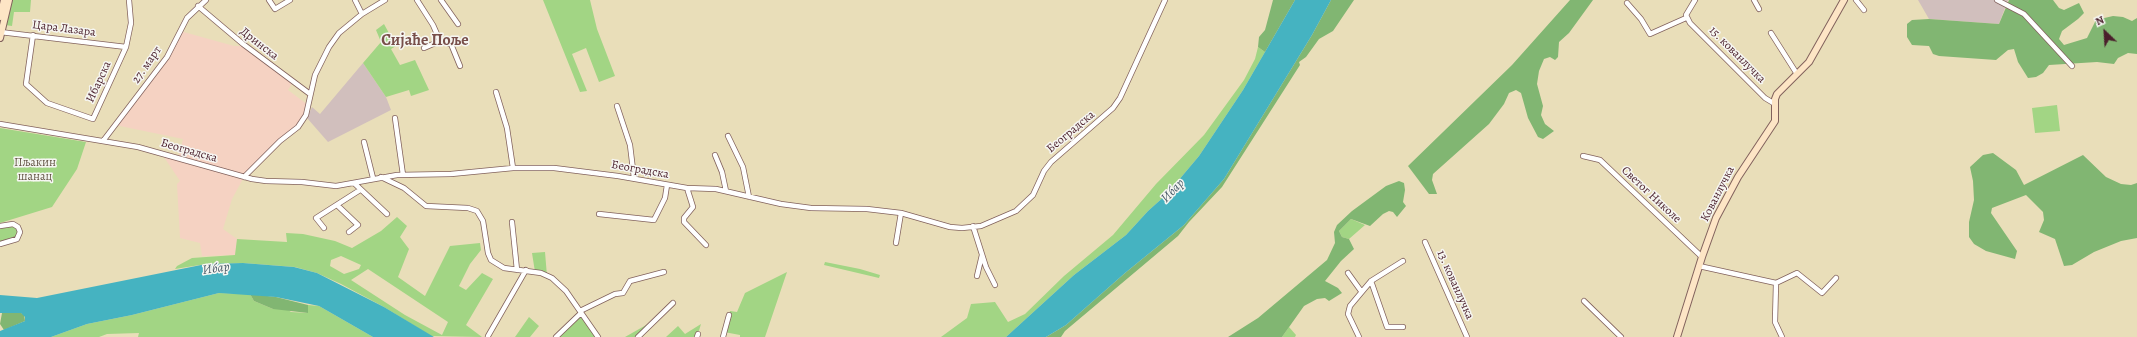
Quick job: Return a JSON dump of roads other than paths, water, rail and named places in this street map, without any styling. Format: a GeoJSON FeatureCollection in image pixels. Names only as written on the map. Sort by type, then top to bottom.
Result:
{"type":"FeatureCollection","features":[{"type":"Feature","properties":{"kind":"street"},"geometry":{"type":"LineString","coordinates":[[0,17],[4,0]]}},
{"type":"Feature","properties":{"kind":"street"},"geometry":{"type":"LineString","coordinates":[[0,34],[9,0]]}},
{"type":"Feature","properties":{"kind":"street","name":"Ибарска"},"geometry":{"type":"LineString","coordinates":[[33,35],[26,84],[48,103],[93,118],[126,47],[131,23],[129,0]]}},
{"type":"Feature","properties":{"kind":"street","name":"27. март"},"geometry":{"type":"LineString","coordinates":[[103,141],[167,57],[187,18],[206,0]]}},
{"type":"Feature","properties":{"kind":"street"},"geometry":{"type":"LineString","coordinates":[[269,0],[275,9],[290,0]]}},
{"type":"Feature","properties":{"kind":"street"},"geometry":{"type":"LineString","coordinates":[[355,0],[362,14]]}},
{"type":"Feature","properties":{"kind":"street"},"geometry":{"type":"LineString","coordinates":[[244,177],[280,141],[298,126],[306,115],[315,75],[332,43],[347,25],[385,0]]}},
{"type":"Feature","properties":{"kind":"street"},"geometry":{"type":"LineString","coordinates":[[417,0],[433,25],[440,41]]}},
{"type":"Feature","properties":{"kind":"street"},"geometry":{"type":"LineString","coordinates":[[441,0],[458,24]]}},
{"type":"Feature","properties":{"kind":"street","name":"Београдска"},"geometry":{"type":"LineString","coordinates":[[0,124],[138,147],[244,177],[327,186],[354,183],[373,178],[403,175],[451,174],[513,168],[554,168],[634,178],[687,188],[726,191],[764,201],[811,208],[867,209],[902,213],[950,227],[973,226],[1001,218],[1016,211],[1033,196],[1044,172],[1051,162],[1113,108],[1120,98],[1165,0]]}},
{"type":"Feature","properties":{"kind":"street"},"geometry":{"type":"LineString","coordinates":[[1627,2],[1641,19],[1650,34],[1686,18],[1688,10],[1695,0]]}},
{"type":"Feature","properties":{"kind":"street"},"geometry":{"type":"LineString","coordinates":[[1754,0],[1759,9]]}},
{"type":"Feature","properties":{"kind":"street","name":"Кованлучка"},"geometry":{"type":"LineString","coordinates":[[1677,337],[1699,266],[1716,218],[1738,176],[1775,121],[1775,104],[1777,94],[1816,52],[1844,0]]}},
{"type":"Feature","properties":{"kind":"street"},"geometry":{"type":"LineString","coordinates":[[1856,0],[1864,10]]}},
{"type":"Feature","properties":{"kind":"street"},"geometry":{"type":"LineString","coordinates":[[1997,0],[2024,14],[2072,66]]}},
{"type":"Feature","properties":{"kind":"street","name":"Дринска"},"geometry":{"type":"LineString","coordinates":[[198,6],[243,44],[310,94]]}},
{"type":"Feature","properties":{"kind":"street","name":"15. кованлучка"},"geometry":{"type":"LineString","coordinates":[[1686,18],[1765,98],[1775,104]]}},
{"type":"Feature","properties":{"kind":"street"},"geometry":{"type":"LineString","coordinates":[[1771,33],[1797,74]]}},
{"type":"Feature","properties":{"kind":"street","name":"Цара Лазара"},"geometry":{"type":"LineString","coordinates":[[0,34],[33,35],[126,47]]}},
{"type":"Feature","properties":{"kind":"street"},"geometry":{"type":"LineString","coordinates":[[424,48],[440,41],[451,44],[460,66]]}},
{"type":"Feature","properties":{"kind":"street"},"geometry":{"type":"LineString","coordinates":[[496,92],[507,128],[513,168]]}},
{"type":"Feature","properties":{"kind":"street"},"geometry":{"type":"LineString","coordinates":[[617,106],[630,145],[634,178]]}},
{"type":"Feature","properties":{"kind":"street"},"geometry":{"type":"LineString","coordinates":[[395,118],[403,175]]}},
{"type":"Feature","properties":{"kind":"street"},"geometry":{"type":"LineString","coordinates":[[728,136],[743,167],[749,197]]}},
{"type":"Feature","properties":{"kind":"street"},"geometry":{"type":"LineString","coordinates":[[364,142],[373,178]]}},
{"type":"Feature","properties":{"kind":"street"},"geometry":{"type":"LineString","coordinates":[[715,155],[722,172],[726,191]]}},
{"type":"Feature","properties":{"kind":"street","name":"Светог Николе"},"geometry":{"type":"LineString","coordinates":[[1583,156],[1600,160],[1702,257]]}},
{"type":"Feature","properties":{"kind":"street"},"geometry":{"type":"LineString","coordinates":[[381,177],[404,188],[426,206],[468,208],[477,211],[483,220],[488,253],[491,260],[501,267],[541,273],[552,278],[566,291],[598,337]]}},
{"type":"Feature","properties":{"kind":"street"},"geometry":{"type":"LineString","coordinates":[[354,183],[387,214]]}},
{"type":"Feature","properties":{"kind":"street"},"geometry":{"type":"LineString","coordinates":[[599,214],[654,220],[665,198],[667,185]]}},
{"type":"Feature","properties":{"kind":"street"},"geometry":{"type":"LineString","coordinates":[[687,188],[693,207],[684,218],[684,222],[706,245]]}},
{"type":"Feature","properties":{"kind":"street"},"geometry":{"type":"LineString","coordinates":[[324,228],[316,218],[323,211],[337,205],[360,190]]}},
{"type":"Feature","properties":{"kind":"street"},"geometry":{"type":"LineString","coordinates":[[337,205],[358,225],[349,232]]}},
{"type":"Feature","properties":{"kind":"street"},"geometry":{"type":"LineString","coordinates":[[896,243],[902,213]]}},
{"type":"Feature","properties":{"kind":"street"},"geometry":{"type":"LineString","coordinates":[[512,222],[517,270]]}},
{"type":"Feature","properties":{"kind":"street"},"geometry":{"type":"LineString","coordinates":[[0,226],[13,224],[18,227],[20,232],[17,239],[0,244]]}},
{"type":"Feature","properties":{"kind":"street"},"geometry":{"type":"LineString","coordinates":[[973,226],[982,255],[995,285]]}},
{"type":"Feature","properties":{"kind":"street","name":"13. кованлучка"},"geometry":{"type":"LineString","coordinates":[[1425,242],[1467,337]]}},
{"type":"Feature","properties":{"kind":"street"},"geometry":{"type":"LineString","coordinates":[[977,276],[982,255]]}},
{"type":"Feature","properties":{"kind":"street"},"geometry":{"type":"LineString","coordinates":[[1359,337],[1348,314],[1350,306],[1361,291],[1371,281],[1403,261]]}},
{"type":"Feature","properties":{"kind":"street"},"geometry":{"type":"LineString","coordinates":[[1699,266],[1776,283],[1797,273],[1822,293],[1836,278]]}},
{"type":"Feature","properties":{"kind":"street"},"geometry":{"type":"LineString","coordinates":[[488,336],[526,270]]}},
{"type":"Feature","properties":{"kind":"street"},"geometry":{"type":"LineString","coordinates":[[556,337],[581,312],[615,294],[623,293],[630,281],[664,272]]}},
{"type":"Feature","properties":{"kind":"street"},"geometry":{"type":"LineString","coordinates":[[1348,273],[1361,291]]}},
{"type":"Feature","properties":{"kind":"street"},"geometry":{"type":"LineString","coordinates":[[1371,281],[1387,327],[1403,327]]}},
{"type":"Feature","properties":{"kind":"street"},"geometry":{"type":"LineString","coordinates":[[1776,283],[1775,322],[1782,337]]}},
{"type":"Feature","properties":{"kind":"street"},"geometry":{"type":"LineString","coordinates":[[1584,301],[1621,337]]}},
{"type":"Feature","properties":{"kind":"street"},"geometry":{"type":"LineString","coordinates":[[638,337],[673,303]]}},
{"type":"Feature","properties":{"kind":"street"},"geometry":{"type":"LineString","coordinates":[[723,337],[729,315]]}},
{"type":"Feature","properties":{"kind":"water","name":"Ибар"},"geometry":{"type":"Polygon","coordinates":[[[1295,0],[1331,0],[1312,35],[1224,179],[1184,225],[1125,273],[1066,325],[1046,337],[1006,337],[1074,275],[1126,235],[1148,211],[1167,194],[1199,156],[1243,90],[1295,0]]]}},
{"type":"Feature","properties":{"kind":"water","name":"Ибар"},"geometry":{"type":"Polygon","coordinates":[[[243,263],[294,267],[317,273],[384,307],[434,337],[373,337],[319,306],[276,297],[219,293],[132,315],[87,324],[51,337],[0,337],[0,331],[25,321],[25,317],[21,313],[0,313],[0,295],[37,298],[206,264],[243,263]]]}},
{"type":"Feature","properties":{"kind":"district","name":"Сијаће Поље"},"geometry":{"type":"Point","coordinates":[425,41]}},
{"type":"Feature","properties":{"kind":"park label","name":"Пљакин шанац"},"geometry":{"type":"Point","coordinates":[35,170]}}]}
